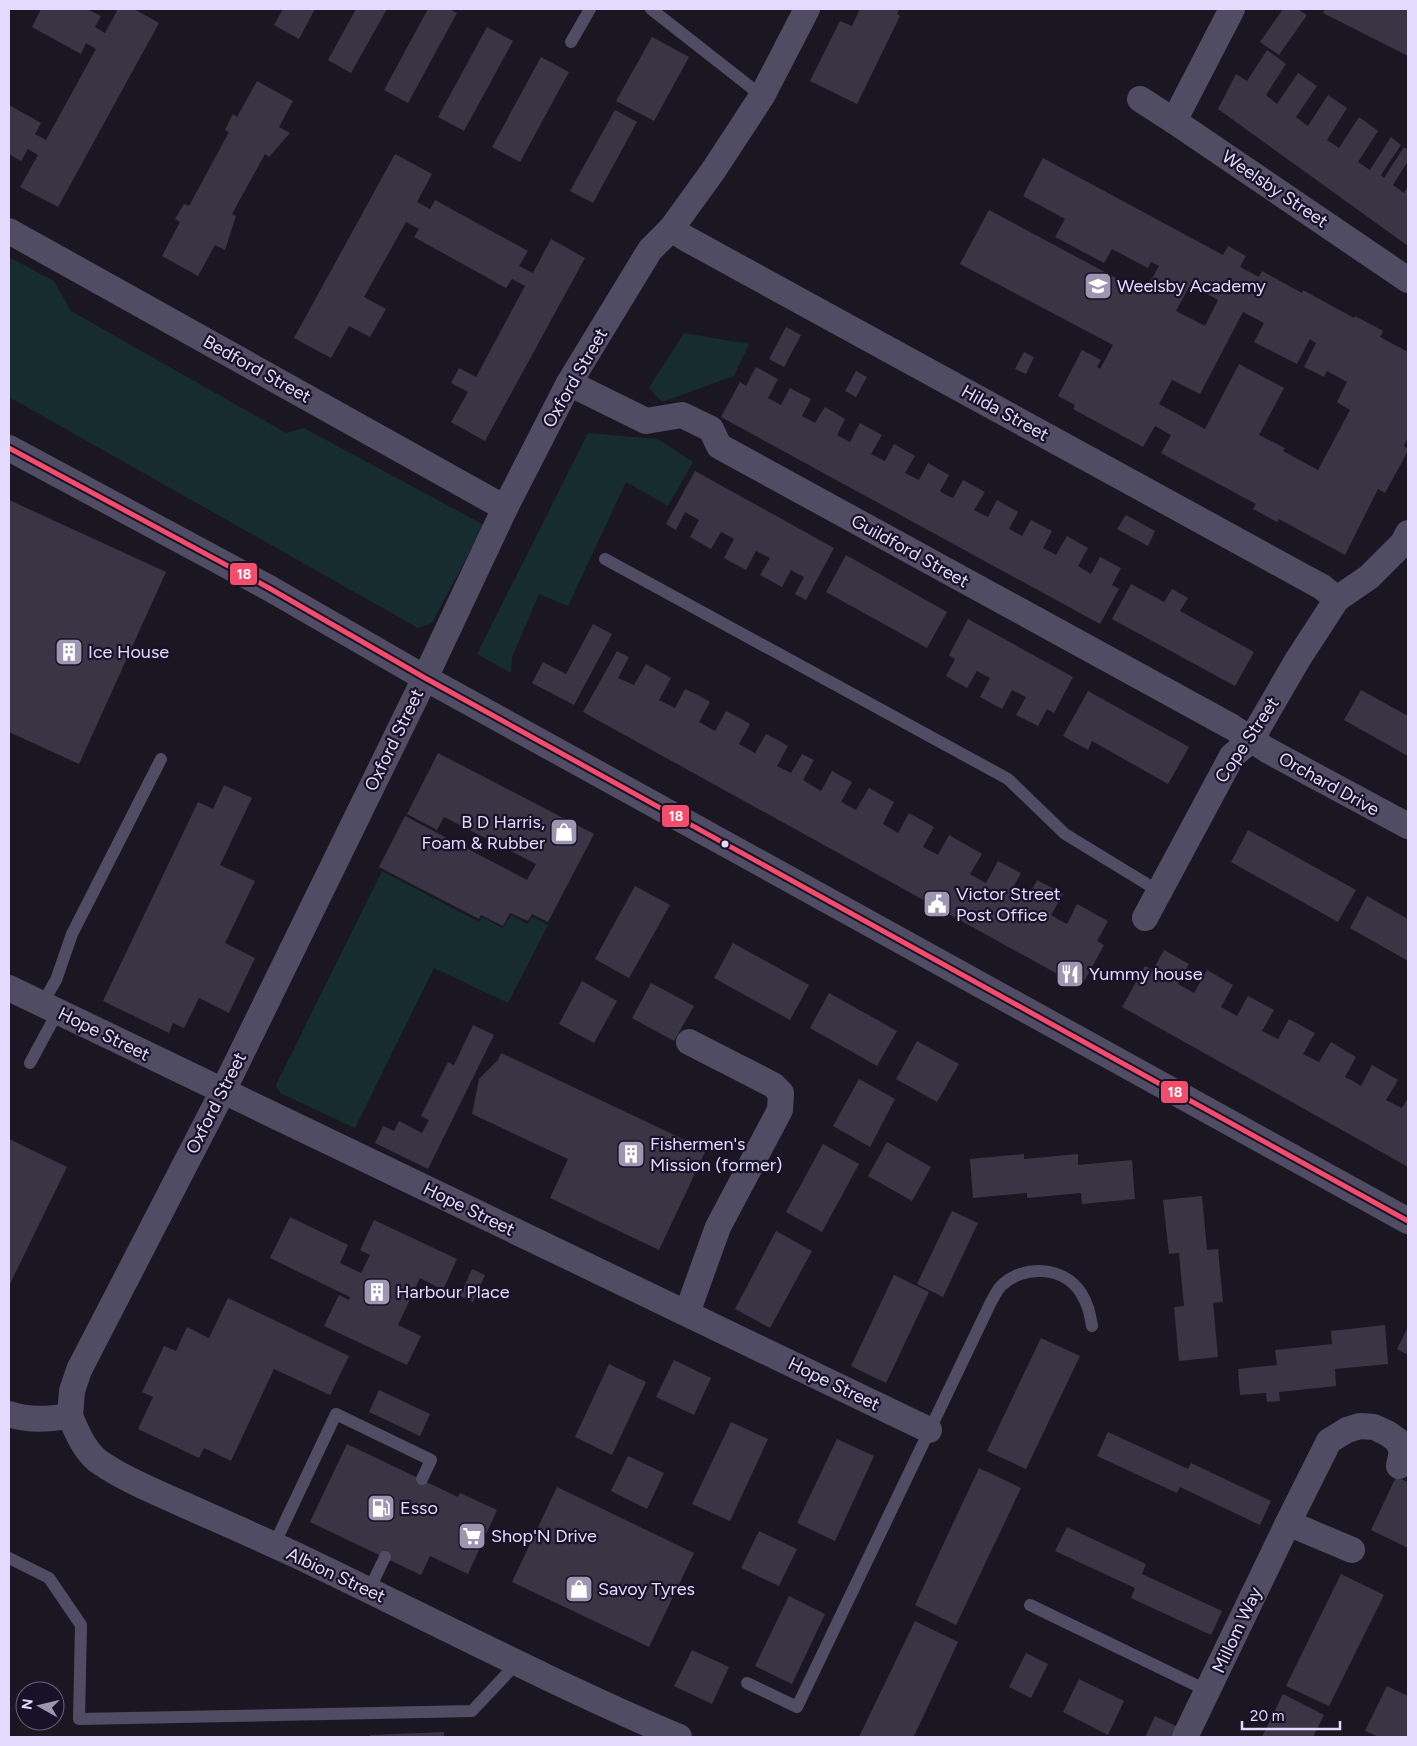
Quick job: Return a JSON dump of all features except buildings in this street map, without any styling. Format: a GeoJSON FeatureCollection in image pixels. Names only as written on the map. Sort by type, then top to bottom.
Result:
{"type":"FeatureCollection","features":[{"type":"Feature","properties":{"kind":"street","name":"Oxford Street"},"geometry":{"type":"LineString","coordinates":[[70,1416],[72,1391],[79,1370],[223,1091],[425,678],[505,508],[569,383],[650,250],[671,229],[713,171],[762,96],[807,9]]}},
{"type":"Feature","properties":{"kind":"street"},"geometry":{"type":"LineString","coordinates":[[1174,121],[1232,9]]}},
{"type":"Feature","properties":{"kind":"street","name":"Weelsby Street"},"geometry":{"type":"LineString","coordinates":[[1140,99],[1408,280]]}},
{"type":"Feature","properties":{"kind":"street","name":"Hilda Street"},"geometry":{"type":"LineString","coordinates":[[671,229],[1314,582],[1338,599]]}},
{"type":"Feature","properties":{"kind":"street","name":"Bedford Street"},"geometry":{"type":"LineString","coordinates":[[9,231],[505,508]]}},
{"type":"Feature","properties":{"kind":"street","name":"Guildford Street"},"geometry":{"type":"LineString","coordinates":[[569,383],[646,421],[682,415],[711,429],[719,446],[1232,727],[1251,740]]}},
{"type":"Feature","properties":{"kind":"street"},"geometry":{"type":"LineString","coordinates":[[9,448],[268,588],[425,678],[1408,1221]]}},
{"type":"Feature","properties":{"kind":"street","name":"Cope Street"},"geometry":{"type":"LineString","coordinates":[[1145,918],[1232,756],[1251,740],[1298,659],[1338,599],[1369,576],[1403,543],[1408,533]]}},
{"type":"Feature","properties":{"kind":"street","name":"Orchard Drive"},"geometry":{"type":"LineString","coordinates":[[1251,740],[1408,826]]}},
{"type":"Feature","properties":{"kind":"street","name":"Hope Street"},"geometry":{"type":"LineString","coordinates":[[9,988],[929,1430]]}},
{"type":"Feature","properties":{"kind":"street"},"geometry":{"type":"LineString","coordinates":[[687,1313],[718,1227],[780,1110],[782,1093],[773,1085],[689,1042]]}},
{"type":"Feature","properties":{"kind":"street"},"geometry":{"type":"LineString","coordinates":[[9,1414],[20,1418],[44,1419],[70,1416]]}},
{"type":"Feature","properties":{"kind":"street","name":"Albion Street"},"geometry":{"type":"LineString","coordinates":[[70,1416],[81,1441],[96,1460],[136,1483],[274,1545],[517,1663],[629,1716],[679,1737]]}},
{"type":"Feature","properties":{"kind":"street","name":"Millom Way"},"geometry":{"type":"LineString","coordinates":[[1185,1737],[1329,1441],[1347,1430],[1360,1426],[1374,1427],[1398,1440],[1402,1451],[1399,1466]]}},
{"type":"Feature","properties":{"kind":"street"},"geometry":{"type":"LineString","coordinates":[[1288,1522],[1352,1550]]}},
{"type":"Feature","properties":{"kind":"lane"},"geometry":{"type":"LineString","coordinates":[[571,42],[590,9]]}},
{"type":"Feature","properties":{"kind":"lane"},"geometry":{"type":"LineString","coordinates":[[651,9],[762,96]]}},
{"type":"Feature","properties":{"kind":"lane"},"geometry":{"type":"LineString","coordinates":[[605,559],[1008,779],[1065,834],[1160,892]]}},
{"type":"Feature","properties":{"kind":"lane"},"geometry":{"type":"LineString","coordinates":[[30,1063],[50,1008],[56,980],[72,934],[161,759]]}},
{"type":"Feature","properties":{"kind":"lane"},"geometry":{"type":"LineString","coordinates":[[748,1683],[797,1707],[929,1430],[1000,1287],[1015,1276],[1033,1270],[1051,1272],[1068,1279],[1081,1292],[1089,1309],[1092,1326]]}},
{"type":"Feature","properties":{"kind":"lane"},"geometry":{"type":"LineString","coordinates":[[274,1545],[336,1414],[431,1460],[422,1479]]}},
{"type":"Feature","properties":{"kind":"lane"},"geometry":{"type":"LineString","coordinates":[[369,1590],[385,1557]]}},
{"type":"Feature","properties":{"kind":"lane"},"geometry":{"type":"LineString","coordinates":[[9,1558],[49,1578],[81,1625],[79,1719],[472,1711],[517,1663]]}},
{"type":"Feature","properties":{"kind":"lane"},"geometry":{"type":"LineString","coordinates":[[1030,1605],[1208,1691]]}},
{"type":"Feature","properties":{"kind":"green space"},"geometry":{"type":"Polygon","coordinates":[[[9,257],[54,281],[71,311],[286,433],[304,428],[484,525],[432,623],[418,628],[9,397],[9,257]]]}},
{"type":"Feature","properties":{"kind":"green space"},"geometry":{"type":"Polygon","coordinates":[[[684,333],[749,344],[734,376],[662,402],[649,388],[684,333]]]}},
{"type":"Feature","properties":{"kind":"green space"},"geometry":{"type":"Polygon","coordinates":[[[588,433],[658,439],[693,462],[668,506],[626,482],[568,606],[539,594],[512,657],[511,673],[477,654],[588,433]]]}},
{"type":"Feature","properties":{"kind":"green space"},"geometry":{"type":"Polygon","coordinates":[[[382,871],[479,922],[482,917],[503,928],[511,915],[528,924],[532,916],[548,925],[508,1003],[434,968],[355,1128],[280,1093],[276,1085],[382,871]]]}},
{"type":"Feature","properties":{"kind":"transit line","name":"18"},"geometry":{"type":"LineString","coordinates":[[9,448],[269,588],[425,678],[1408,1221]]}},
{"type":"Feature","properties":{"kind":"place","name":"Weelsby Academy"},"geometry":{"type":"Point","coordinates":[1098,286]}},
{"type":"Feature","properties":{"kind":"place","name":"Ice House"},"geometry":{"type":"Point","coordinates":[69,652]}},
{"type":"Feature","properties":{"kind":"place","name":"B D Harris, Foam & Rubber"},"geometry":{"type":"Point","coordinates":[564,832]}},
{"type":"Feature","properties":{"kind":"place","name":"Victor Street Post Office"},"geometry":{"type":"Point","coordinates":[937,904]}},
{"type":"Feature","properties":{"kind":"place","name":"Yummy house"},"geometry":{"type":"Point","coordinates":[1070,974]}},
{"type":"Feature","properties":{"kind":"place","name":"Fishermen's Mission (former)"},"geometry":{"type":"Point","coordinates":[631,1154]}},
{"type":"Feature","properties":{"kind":"place","name":"Harbour Place"},"geometry":{"type":"Point","coordinates":[377,1292]}},
{"type":"Feature","properties":{"kind":"place","name":"Esso"},"geometry":{"type":"Point","coordinates":[381,1508]}},
{"type":"Feature","properties":{"kind":"place","name":"Shop'N Drive"},"geometry":{"type":"Point","coordinates":[472,1536]}},
{"type":"Feature","properties":{"kind":"place","name":"Savoy Tyres"},"geometry":{"type":"Point","coordinates":[579,1589]}}]}
